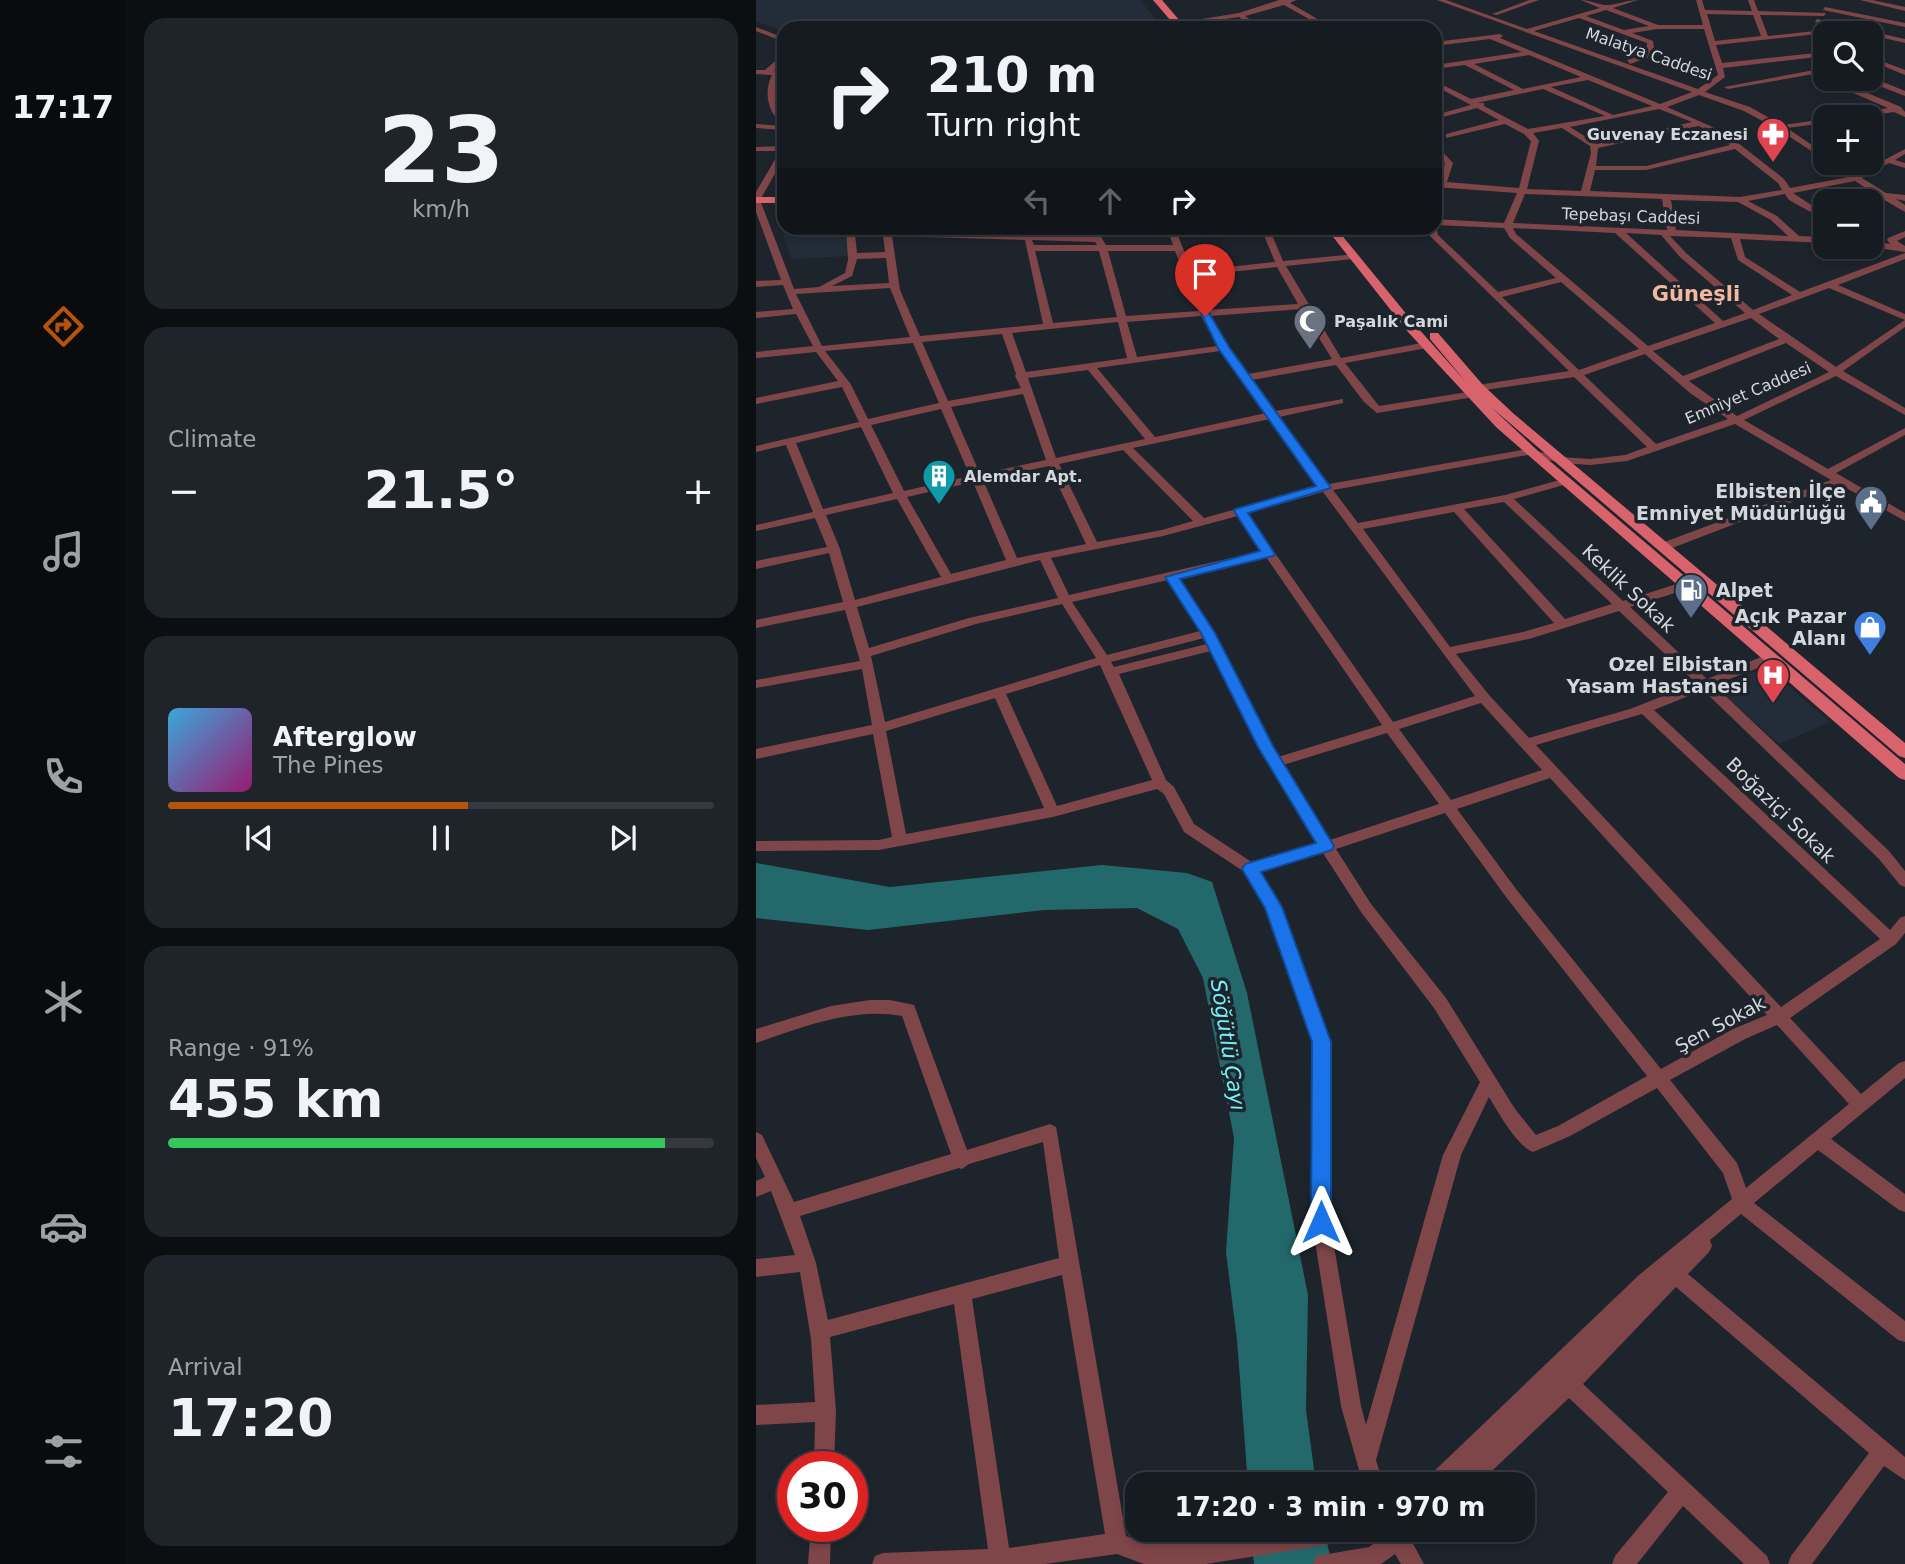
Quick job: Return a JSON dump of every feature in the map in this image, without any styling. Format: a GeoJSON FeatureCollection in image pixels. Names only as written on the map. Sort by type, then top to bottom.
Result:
{"type":"FeatureCollection","features":[{"type":"Feature","properties":{"kind":"main road"},"geometry":{"type":"LineString","coordinates":[[1146,0],[1169,21]]}},
{"type":"Feature","properties":{"kind":"main road"},"geometry":{"type":"LineString","coordinates":[[1157,0],[1172,21]]}},
{"type":"Feature","properties":{"kind":"main road"},"geometry":{"type":"LineString","coordinates":[[756,200],[777,200]]}},
{"type":"Feature","properties":{"kind":"main road"},"geometry":{"type":"LineString","coordinates":[[1336,235],[1427,345],[1528,452],[1567,481],[1905,774]]}},
{"type":"Feature","properties":{"kind":"main road"},"geometry":{"type":"LineString","coordinates":[[1351,235],[1473,392],[1561,460],[1902,745]]}},
{"type":"Feature","properties":{"kind":"street"},"geometry":{"type":"LineString","coordinates":[[1204,21],[1240,15],[1293,0]]}},
{"type":"Feature","properties":{"kind":"street"},"geometry":{"type":"LineString","coordinates":[[1440,0],[1706,91],[1784,129],[1813,150]]}},
{"type":"Feature","properties":{"kind":"street","name":"Malatya Caddesi"},"geometry":{"type":"LineString","coordinates":[[1455,0],[1533,30],[1738,100],[1790,126],[1813,142]]}},
{"type":"Feature","properties":{"kind":"street"},"geometry":{"type":"LineString","coordinates":[[1584,0],[1610,7],[1657,27]]}},
{"type":"Feature","properties":{"kind":"street"},"geometry":{"type":"LineString","coordinates":[[1442,43],[1533,30],[1635,0]]}},
{"type":"Feature","properties":{"kind":"street"},"geometry":{"type":"LineString","coordinates":[[1699,0],[1722,75],[1738,100]]}},
{"type":"Feature","properties":{"kind":"street"},"geometry":{"type":"LineString","coordinates":[[1751,0],[1765,38]]}},
{"type":"Feature","properties":{"kind":"street"},"geometry":{"type":"LineString","coordinates":[[1817,21],[1832,0]]}},
{"type":"Feature","properties":{"kind":"street"},"geometry":{"type":"LineString","coordinates":[[1863,0],[1905,9]]}},
{"type":"Feature","properties":{"kind":"street"},"geometry":{"type":"LineString","coordinates":[[1282,1],[1318,21]]}},
{"type":"Feature","properties":{"kind":"street"},"geometry":{"type":"LineString","coordinates":[[1494,14],[1528,1]]}},
{"type":"Feature","properties":{"kind":"street"},"geometry":{"type":"LineString","coordinates":[[1703,12],[1754,14],[1825,11],[1905,25]]}},
{"type":"Feature","properties":{"kind":"street"},"geometry":{"type":"LineString","coordinates":[[1240,15],[1249,21]]}},
{"type":"Feature","properties":{"kind":"street"},"geometry":{"type":"LineString","coordinates":[[1579,16],[1651,42],[1651,55],[1630,62]]}},
{"type":"Feature","properties":{"kind":"street"},"geometry":{"type":"LineString","coordinates":[[1624,32],[1657,27],[1707,27]]}},
{"type":"Feature","properties":{"kind":"street"},"geometry":{"type":"LineString","coordinates":[[756,29],[777,37]]}},
{"type":"Feature","properties":{"kind":"street"},"geometry":{"type":"LineString","coordinates":[[1712,43],[1813,33]]}},
{"type":"Feature","properties":{"kind":"street"},"geometry":{"type":"LineString","coordinates":[[756,38],[770,34]]}},
{"type":"Feature","properties":{"kind":"street"},"geometry":{"type":"LineString","coordinates":[[1883,35],[1903,39]]}},
{"type":"Feature","properties":{"kind":"street"},"geometry":{"type":"LineString","coordinates":[[1491,37],[1700,123],[1736,146],[1781,181],[1787,193],[1813,207]]}},
{"type":"Feature","properties":{"kind":"street"},"geometry":{"type":"LineString","coordinates":[[1883,43],[1903,39]]}},
{"type":"Feature","properties":{"kind":"street"},"geometry":{"type":"LineString","coordinates":[[1442,66],[1535,55],[1570,46]]}},
{"type":"Feature","properties":{"kind":"street"},"geometry":{"type":"LineString","coordinates":[[1719,66],[1813,55]]}},
{"type":"Feature","properties":{"kind":"street"},"geometry":{"type":"LineString","coordinates":[[1783,59],[1813,74]]}},
{"type":"Feature","properties":{"kind":"street"},"geometry":{"type":"LineString","coordinates":[[1467,62],[1523,92]]}},
{"type":"Feature","properties":{"kind":"street"},"geometry":{"type":"LineString","coordinates":[[766,73],[777,64]]}},
{"type":"Feature","properties":{"kind":"street"},"geometry":{"type":"LineString","coordinates":[[1883,64],[1905,73]]}},
{"type":"Feature","properties":{"kind":"street"},"geometry":{"type":"LineString","coordinates":[[1895,69],[1905,66]]}},
{"type":"Feature","properties":{"kind":"street"},"geometry":{"type":"LineString","coordinates":[[756,72],[777,73]]}},
{"type":"Feature","properties":{"kind":"street"},"geometry":{"type":"LineString","coordinates":[[1728,87],[1813,72]]}},
{"type":"Feature","properties":{"kind":"street"},"geometry":{"type":"LineString","coordinates":[[1527,132],[1660,106],[1706,91],[1722,75]]}},
{"type":"Feature","properties":{"kind":"street"},"geometry":{"type":"LineString","coordinates":[[777,76],[770,83],[771,100],[777,115]]}},
{"type":"Feature","properties":{"kind":"street"},"geometry":{"type":"LineString","coordinates":[[1442,115],[1477,103],[1591,77]]}},
{"type":"Feature","properties":{"kind":"street"},"geometry":{"type":"LineString","coordinates":[[1883,85],[1905,94]]}},
{"type":"Feature","properties":{"kind":"street"},"geometry":{"type":"LineString","coordinates":[[1442,86],[1527,132],[1535,141],[1521,191],[1507,226],[1513,236],[1683,380],[1740,421],[1905,519]]}},
{"type":"Feature","properties":{"kind":"street"},"geometry":{"type":"LineString","coordinates":[[1544,87],[1609,115]]}},
{"type":"Feature","properties":{"kind":"street"},"geometry":{"type":"LineString","coordinates":[[1859,91],[1901,108],[1905,115]]}},
{"type":"Feature","properties":{"kind":"street"},"geometry":{"type":"LineString","coordinates":[[1883,111],[1901,108]]}},
{"type":"Feature","properties":{"kind":"street"},"geometry":{"type":"LineString","coordinates":[[1442,178],[1450,163],[1443,154],[1451,149],[1445,133],[1506,121]]}},
{"type":"Feature","properties":{"kind":"street"},"geometry":{"type":"LineString","coordinates":[[1562,125],[1594,147],[1700,123]]}},
{"type":"Feature","properties":{"kind":"street"},"geometry":{"type":"LineString","coordinates":[[1790,126],[1813,123]]}},
{"type":"Feature","properties":{"kind":"street"},"geometry":{"type":"LineString","coordinates":[[756,126],[777,126]]}},
{"type":"Feature","properties":{"kind":"street"},"geometry":{"type":"LineString","coordinates":[[1591,168],[1646,168],[1736,146]]}},
{"type":"Feature","properties":{"kind":"street"},"geometry":{"type":"LineString","coordinates":[[1585,193],[1594,147]]}},
{"type":"Feature","properties":{"kind":"street"},"geometry":{"type":"LineString","coordinates":[[756,149],[777,151]]}},
{"type":"Feature","properties":{"kind":"street"},"geometry":{"type":"LineString","coordinates":[[1442,184],[1521,191],[1740,200],[1787,193],[1858,177],[1905,151]]}},
{"type":"Feature","properties":{"kind":"street"},"geometry":{"type":"LineString","coordinates":[[1887,160],[1905,166]]}},
{"type":"Feature","properties":{"kind":"street"},"geometry":{"type":"LineString","coordinates":[[777,162],[756,200],[789,287],[820,351],[845,383],[900,495],[948,579]]}},
{"type":"Feature","properties":{"kind":"street"},"geometry":{"type":"LineString","coordinates":[[756,172],[777,172]]}},
{"type":"Feature","properties":{"kind":"street"},"geometry":{"type":"LineString","coordinates":[[1854,175],[1902,199]]}},
{"type":"Feature","properties":{"kind":"street"},"geometry":{"type":"LineString","coordinates":[[1858,177],[1872,189]]}},
{"type":"Feature","properties":{"kind":"street"},"geometry":{"type":"LineString","coordinates":[[1666,196],[1668,233],[1674,250],[1749,315],[1834,373],[1905,412]]}},
{"type":"Feature","properties":{"kind":"street"},"geometry":{"type":"LineString","coordinates":[[1883,196],[1902,199]]}},
{"type":"Feature","properties":{"kind":"street"},"geometry":{"type":"LineString","coordinates":[[1883,197],[1905,209]]}},
{"type":"Feature","properties":{"kind":"street"},"geometry":{"type":"LineString","coordinates":[[1740,200],[1774,218],[1796,238]]}},
{"type":"Feature","properties":{"kind":"street","name":"Tepebaşı Caddesi"},"geometry":{"type":"LineString","coordinates":[[1442,222],[1813,239]]}},
{"type":"Feature","properties":{"kind":"street"},"geometry":{"type":"LineString","coordinates":[[1618,231],[1721,324]]}},
{"type":"Feature","properties":{"kind":"street"},"geometry":{"type":"LineString","coordinates":[[1268,235],[1279,265],[1337,363],[1352,384],[1377,410],[1578,373],[1749,315],[1828,284],[1900,248],[1905,234]]}},
{"type":"Feature","properties":{"kind":"street"},"geometry":{"type":"LineString","coordinates":[[819,290],[849,274],[853,256],[851,235]]}},
{"type":"Feature","properties":{"kind":"street"},"geometry":{"type":"LineString","coordinates":[[887,235],[894,285],[919,340],[943,405],[1013,562]]}},
{"type":"Feature","properties":{"kind":"street"},"geometry":{"type":"LineString","coordinates":[[980,235],[1098,239],[1133,361]]}},
{"type":"Feature","properties":{"kind":"street"},"geometry":{"type":"LineString","coordinates":[[1174,235],[1205,316],[1223,348],[1447,652],[1484,698],[1859,1103]]}},
{"type":"Feature","properties":{"kind":"street"},"geometry":{"type":"LineString","coordinates":[[1434,235],[1654,449]]}},
{"type":"Feature","properties":{"kind":"street"},"geometry":{"type":"LineString","coordinates":[[1027,236],[1049,327]]}},
{"type":"Feature","properties":{"kind":"street"},"geometry":{"type":"LineString","coordinates":[[1735,236],[1741,258],[1798,295]]}},
{"type":"Feature","properties":{"kind":"street"},"geometry":{"type":"LineString","coordinates":[[1030,248],[1179,248]]}},
{"type":"Feature","properties":{"kind":"street"},"geometry":{"type":"LineString","coordinates":[[853,256],[891,255]]}},
{"type":"Feature","properties":{"kind":"street"},"geometry":{"type":"LineString","coordinates":[[1189,274],[1353,256]]}},
{"type":"Feature","properties":{"kind":"street"},"geometry":{"type":"LineString","coordinates":[[1497,295],[1562,279]]}},
{"type":"Feature","properties":{"kind":"street"},"geometry":{"type":"LineString","coordinates":[[756,284],[819,290],[894,285]]}},
{"type":"Feature","properties":{"kind":"street"},"geometry":{"type":"LineString","coordinates":[[1828,284],[1905,317]]}},
{"type":"Feature","properties":{"kind":"street"},"geometry":{"type":"LineString","coordinates":[[756,355],[820,351],[1122,319],[1205,316],[1304,306]]}},
{"type":"Feature","properties":{"kind":"street"},"geometry":{"type":"LineString","coordinates":[[756,315],[799,311]]}},
{"type":"Feature","properties":{"kind":"street","name":"Emniyet Caddesi"},"geometry":{"type":"LineString","coordinates":[[1528,452],[1561,460],[1590,463],[1627,458],[1740,421],[1834,373],[1905,323]]}},
{"type":"Feature","properties":{"kind":"street"},"geometry":{"type":"LineString","coordinates":[[1006,331],[1052,461],[1093,546]]}},
{"type":"Feature","properties":{"kind":"street"},"geometry":{"type":"LineString","coordinates":[[1683,380],[1787,340]]}},
{"type":"Feature","properties":{"kind":"street"},"geometry":{"type":"LineString","coordinates":[[1245,378],[1427,345]]}},
{"type":"Feature","properties":{"kind":"street"},"geometry":{"type":"LineString","coordinates":[[1020,376],[1223,348]]}},
{"type":"Feature","properties":{"kind":"street"},"geometry":{"type":"LineString","coordinates":[[1091,367],[1152,440]]}},
{"type":"Feature","properties":{"kind":"street"},"geometry":{"type":"LineString","coordinates":[[758,401],[845,383]]}},
{"type":"Feature","properties":{"kind":"street"},"geometry":{"type":"LineString","coordinates":[[756,449],[943,405],[1026,390]]}},
{"type":"Feature","properties":{"kind":"street"},"geometry":{"type":"LineString","coordinates":[[756,528],[1052,461],[1339,401]]}},
{"type":"Feature","properties":{"kind":"street"},"geometry":{"type":"LineString","coordinates":[[1828,473],[1905,431]]}},
{"type":"Feature","properties":{"kind":"street"},"geometry":{"type":"LineString","coordinates":[[790,442],[834,548],[866,659],[900,840]]}},
{"type":"Feature","properties":{"kind":"street"},"geometry":{"type":"LineString","coordinates":[[1125,446],[1201,522]]}},
{"type":"Feature","properties":{"kind":"street"},"geometry":{"type":"LineString","coordinates":[[756,624],[849,605],[1013,562],[1201,522],[1324,488],[1528,452]]}},
{"type":"Feature","properties":{"kind":"street"},"geometry":{"type":"LineString","coordinates":[[1663,547],[1840,480]]}},
{"type":"Feature","properties":{"kind":"street"},"geometry":{"type":"LineString","coordinates":[[1356,527],[1506,498],[1567,481]]}},
{"type":"Feature","properties":{"kind":"street","name":"Keklik Sokak"},"geometry":{"type":"LineString","coordinates":[[1506,498],[1884,855],[1905,881]]}},
{"type":"Feature","properties":{"kind":"street"},"geometry":{"type":"LineString","coordinates":[[1456,507],[1562,624]]}},
{"type":"Feature","properties":{"kind":"street"},"geometry":{"type":"LineString","coordinates":[[1240,511],[1511,893],[1731,1169],[1742,1205],[1905,1333]]}},
{"type":"Feature","properties":{"kind":"street"},"geometry":{"type":"LineString","coordinates":[[756,565],[834,548]]}},
{"type":"Feature","properties":{"kind":"street"},"geometry":{"type":"LineString","coordinates":[[756,684],[866,659],[974,621],[1269,554]]}},
{"type":"Feature","properties":{"kind":"street"},"geometry":{"type":"LineString","coordinates":[[1044,556],[1065,600],[1107,666],[1160,783],[1168,791],[1189,828],[1251,869],[1273,907],[1321,1042],[1321,1222],[1351,1406],[1370,1472]]}},
{"type":"Feature","properties":{"kind":"street"},"geometry":{"type":"LineString","coordinates":[[1171,577],[1211,639],[1275,763],[1326,846],[1366,908],[1440,1003],[1489,1082],[1452,1155],[1366,1459]]}},
{"type":"Feature","properties":{"kind":"street"},"geometry":{"type":"LineString","coordinates":[[1447,652],[1562,624],[1687,585]]}},
{"type":"Feature","properties":{"kind":"street"},"geometry":{"type":"LineString","coordinates":[[756,754],[881,728],[999,691],[1211,639]]}},
{"type":"Feature","properties":{"kind":"street"},"geometry":{"type":"LineString","coordinates":[[1528,743],[1644,708],[1771,657]]}},
{"type":"Feature","properties":{"kind":"street"},"geometry":{"type":"LineString","coordinates":[[999,691],[1053,812]]}},
{"type":"Feature","properties":{"kind":"street"},"geometry":{"type":"LineString","coordinates":[[1275,763],[1484,698]]}},
{"type":"Feature","properties":{"kind":"street","name":"Boğaziçi Sokak"},"geometry":{"type":"LineString","coordinates":[[1644,708],[1891,940]]}},
{"type":"Feature","properties":{"kind":"street"},"geometry":{"type":"LineString","coordinates":[[1251,869],[1554,771]]}},
{"type":"Feature","properties":{"kind":"street"},"geometry":{"type":"LineString","coordinates":[[756,846],[867,845],[900,840],[1053,812],[1160,783]]}},
{"type":"Feature","properties":{"kind":"street","name":"Şen Sokak"},"geometry":{"type":"LineString","coordinates":[[1489,1082],[1533,1144],[1539,1142],[1659,1080],[1739,1034],[1779,1017],[1891,940],[1905,922]]}},
{"type":"Feature","properties":{"kind":"street"},"geometry":{"type":"LineString","coordinates":[[756,1036],[849,1010],[888,1005],[908,1010],[962,1161]]}},
{"type":"Feature","properties":{"kind":"street"},"geometry":{"type":"LineString","coordinates":[[1447,1472],[1646,1281],[1742,1205],[1859,1103],[1905,1068]]}},
{"type":"Feature","properties":{"kind":"street"},"geometry":{"type":"LineString","coordinates":[[788,1212],[1050,1132],[1069,1264],[1117,1543]]}},
{"type":"Feature","properties":{"kind":"street"},"geometry":{"type":"LineString","coordinates":[[1817,1139],[1905,1204]]}},
{"type":"Feature","properties":{"kind":"street"},"geometry":{"type":"LineString","coordinates":[[756,1140],[807,1263],[820,1331],[826,1410],[825,1451]]}},
{"type":"Feature","properties":{"kind":"street"},"geometry":{"type":"LineString","coordinates":[[756,1189],[775,1181]]}},
{"type":"Feature","properties":{"kind":"street"},"geometry":{"type":"LineString","coordinates":[[1476,1472],[1569,1384],[1742,1205]]}},
{"type":"Feature","properties":{"kind":"street"},"geometry":{"type":"LineString","coordinates":[[756,1268],[807,1263]]}},
{"type":"Feature","properties":{"kind":"street"},"geometry":{"type":"LineString","coordinates":[[820,1331],[1069,1264]]}},
{"type":"Feature","properties":{"kind":"street"},"geometry":{"type":"LineString","coordinates":[[1675,1275],[1905,1470]]}},
{"type":"Feature","properties":{"kind":"street"},"geometry":{"type":"LineString","coordinates":[[961,1293],[1007,1558]]}},
{"type":"Feature","properties":{"kind":"street"},"geometry":{"type":"LineString","coordinates":[[1569,1384],[1759,1564]]}},
{"type":"Feature","properties":{"kind":"street"},"geometry":{"type":"LineString","coordinates":[[756,1415],[826,1410]]}},
{"type":"Feature","properties":{"kind":"street"},"geometry":{"type":"LineString","coordinates":[[1799,1564],[1882,1451]]}},
{"type":"Feature","properties":{"kind":"street"},"geometry":{"type":"LineString","coordinates":[[1623,1564],[1682,1491]]}},
{"type":"Feature","properties":{"kind":"street"},"geometry":{"type":"LineString","coordinates":[[820,1564],[821,1542]]}},
{"type":"Feature","properties":{"kind":"street"},"geometry":{"type":"LineString","coordinates":[[883,1564],[1007,1558],[1117,1543],[1146,1560],[1275,1542]]}},
{"type":"Feature","properties":{"kind":"street"},"geometry":{"type":"LineString","coordinates":[[1324,1564],[1373,1557],[1393,1542]]}},
{"type":"Feature","properties":{"kind":"street"},"geometry":{"type":"LineString","coordinates":[[1406,1542],[1413,1564]]}},
{"type":"Feature","properties":{"kind":"street"},"geometry":{"type":"LineString","coordinates":[[1007,1558],[1043,1564]]}},
{"type":"Feature","properties":{"kind":"shaded area"},"geometry":{"type":"Polygon","coordinates":[[[756,0],[1140,0],[1157,21],[777,21],[777,29],[756,21],[756,0]]]}},
{"type":"Feature","properties":{"kind":"shaded area"},"geometry":{"type":"Polygon","coordinates":[[[784,235],[847,235],[848,256],[791,259],[784,235]]]}},
{"type":"Feature","properties":{"kind":"shaded area","name":"Ozel Elbistan Yasam Hastanesi"},"geometry":{"type":"Polygon","coordinates":[[[1766,667],[1830,722],[1779,744],[1716,687],[1766,667]]]}},
{"type":"Feature","properties":{"kind":"water","name":"Söğütlü Çayı"},"geometry":{"type":"Polygon","coordinates":[[[756,863],[890,887],[1102,865],[1187,873],[1212,882],[1247,993],[1308,1295],[1306,1410],[1314,1472],[1247,1472],[1237,1340],[1226,1252],[1234,1138],[1203,978],[1178,929],[1137,908],[1044,910],[868,930],[756,918],[756,863]]]}},
{"type":"Feature","properties":{"kind":"water"},"geometry":{"type":"Polygon","coordinates":[[[1252,1542],[1327,1542],[1332,1564],[1254,1564],[1252,1542]]]}},
{"type":"Feature","properties":{"kind":"place","name":"Guvenay Eczanesi"},"geometry":{"type":"Point","coordinates":[1773,164]}},
{"type":"Feature","properties":{"kind":"place","name":"Paşalık Cami"},"geometry":{"type":"Point","coordinates":[1310,351]}},
{"type":"Feature","properties":{"kind":"place","name":"Alemdar Apt."},"geometry":{"type":"Point","coordinates":[939,506]}},
{"type":"Feature","properties":{"kind":"place","name":"Elbisten İlçe Emniyet Müdürlüğü"},"geometry":{"type":"Point","coordinates":[1871,532]}},
{"type":"Feature","properties":{"kind":"place","name":"Alpet"},"geometry":{"type":"Point","coordinates":[1691,620]}},
{"type":"Feature","properties":{"kind":"place","name":"Açık Pazar Alanı"},"geometry":{"type":"Point","coordinates":[1870,657]}},
{"type":"Feature","properties":{"kind":"place","name":"Ozel Elbistan Yasam Hastanesi"},"geometry":{"type":"Point","coordinates":[1773,705]}},
{"type":"Feature","properties":{"kind":"district","name":"Güneşli"},"geometry":{"type":"Point","coordinates":[1696,294]}},
{"type":"Feature","properties":{"kind":"route"},"geometry":{"type":"LineString","coordinates":[[1205,316],[1223,348],[1324,488],[1240,511],[1269,554],[1171,577],[1208,633],[1265,747],[1326,846],[1251,869],[1273,907],[1321,1042],[1321,1222]]}}]}
